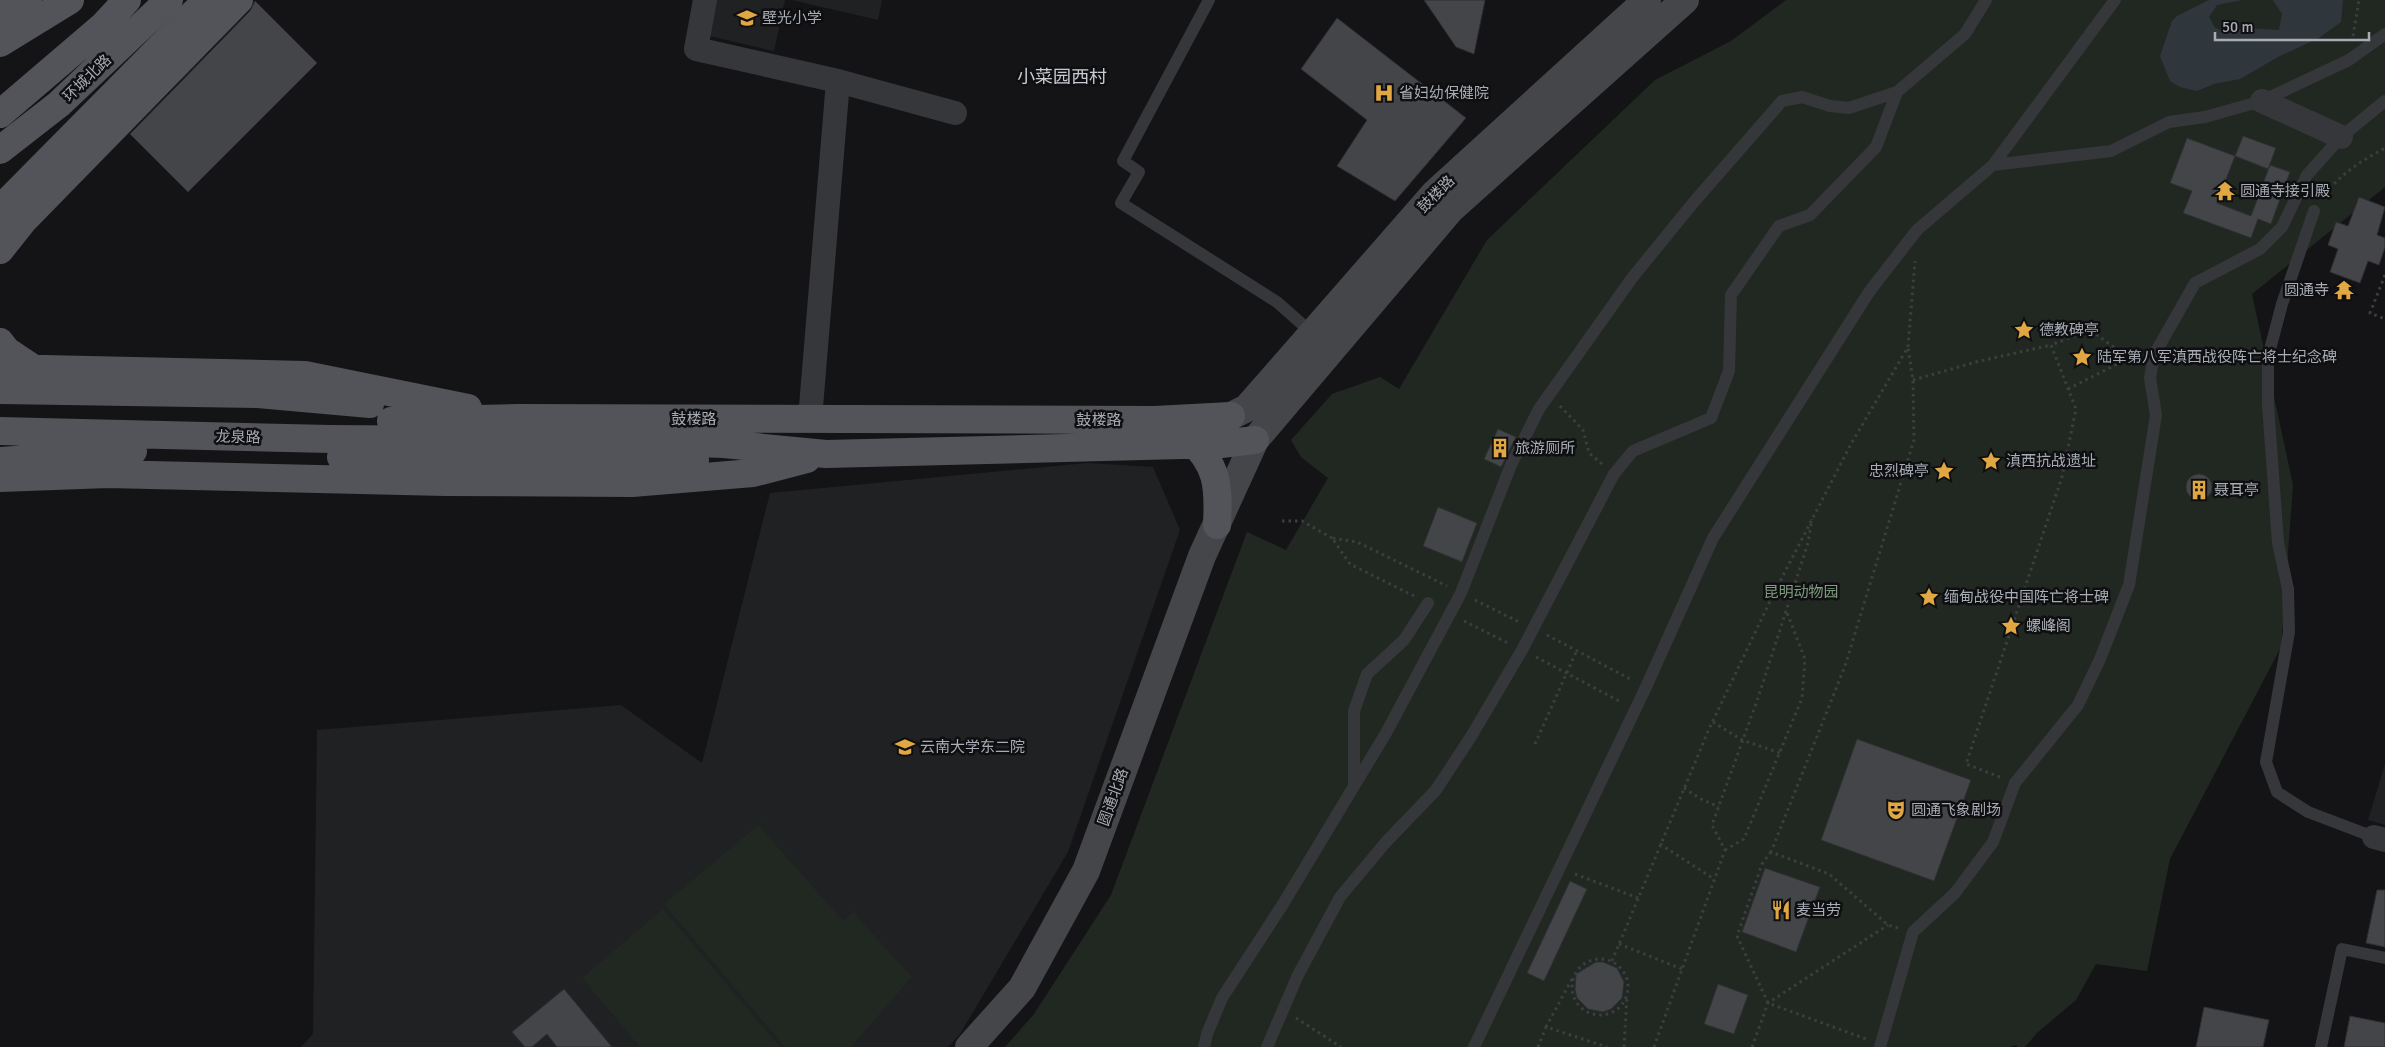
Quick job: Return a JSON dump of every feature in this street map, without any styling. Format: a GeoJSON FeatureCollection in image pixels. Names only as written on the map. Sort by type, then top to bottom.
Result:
{"type":"FeatureCollection","features":[{"type":"Feature","properties":{"kind":"main road"},"geometry":{"type":"LineString","coordinates":[[0,15],[28,0]]}},
{"type":"Feature","properties":{"kind":"main road"},"geometry":{"type":"LineString","coordinates":[[0,43],[70,0]]}},
{"type":"Feature","properties":{"kind":"main road","name":"环城北路"},"geometry":{"type":"LineString","coordinates":[[0,114],[103,26],[127,0]]}},
{"type":"Feature","properties":{"kind":"main road","name":"环城北路"},"geometry":{"type":"LineString","coordinates":[[0,150],[59,104],[169,0]]}},
{"type":"Feature","properties":{"kind":"main road"},"geometry":{"type":"LineString","coordinates":[[0,213],[9,200],[82,124],[207,0]]}},
{"type":"Feature","properties":{"kind":"main road"},"geometry":{"type":"LineString","coordinates":[[0,250],[23,221],[239,0]]}},
{"type":"Feature","properties":{"kind":"main road","name":"鼓楼路"},"geometry":{"type":"LineString","coordinates":[[518,418],[1155,420],[1239,412],[1312,333],[1435,192],[1570,72],[1647,0]]}},
{"type":"Feature","properties":{"kind":"main road","name":"鼓楼路"},"geometry":{"type":"LineString","coordinates":[[476,439],[724,444],[826,454],[1197,445],[1243,442],[1451,209],[1685,0]]}},
{"type":"Feature","properties":{"kind":"main road"},"geometry":{"type":"LineString","coordinates":[[0,206],[44,179],[112,130]]}},
{"type":"Feature","properties":{"kind":"main road"},"geometry":{"type":"LineString","coordinates":[[0,342],[7,351],[34,370]]}},
{"type":"Feature","properties":{"kind":"main road"},"geometry":{"type":"LineString","coordinates":[[0,368],[305,375],[518,418]]}},
{"type":"Feature","properties":{"kind":"main road"},"geometry":{"type":"LineString","coordinates":[[0,390],[258,394],[378,413],[518,418]]}},
{"type":"Feature","properties":{"kind":"main road","name":"圆通北路"},"geometry":{"type":"LineString","coordinates":[[969,1047],[1022,988],[1086,871],[1202,556],[1216,525],[1243,442],[1239,412]]}},
{"type":"Feature","properties":{"kind":"main road","name":"龙泉路"},"geometry":{"type":"LineString","coordinates":[[0,413],[327,422],[378,413]]}},
{"type":"Feature","properties":{"kind":"main road"},"geometry":{"type":"LineString","coordinates":[[1155,420],[1184,433],[1197,445],[1213,468],[1217,482],[1216,525]]}},
{"type":"Feature","properties":{"kind":"main road","name":"龙泉路"},"geometry":{"type":"LineString","coordinates":[[0,431],[330,439],[476,439]]}},
{"type":"Feature","properties":{"kind":"main road"},"geometry":{"type":"LineString","coordinates":[[0,461],[117,451],[255,453],[386,459],[604,461],[699,460],[826,454]]}},
{"type":"Feature","properties":{"kind":"main road"},"geometry":{"type":"LineString","coordinates":[[0,478],[108,474],[436,482],[632,483],[753,473],[826,454]]}},
{"type":"Feature","properties":{"kind":"street"},"geometry":{"type":"LineString","coordinates":[[705,0],[696,49],[838,81],[955,113]]}},
{"type":"Feature","properties":{"kind":"street"},"geometry":{"type":"LineString","coordinates":[[810,419],[838,81]]}},
{"type":"Feature","properties":{"kind":"street"},"geometry":{"type":"LineString","coordinates":[[2262,101],[2341,137]]}},
{"type":"Feature","properties":{"kind":"lane"},"geometry":{"type":"LineString","coordinates":[[1210,0],[1123,161],[1140,172],[1121,203],[1277,302],[1312,333]]}},
{"type":"Feature","properties":{"kind":"lane"},"geometry":{"type":"LineString","coordinates":[[1204,1047],[1207,1034],[1222,998],[1283,904],[1386,733],[1461,593],[1511,465],[1539,409],[1632,278],[1693,203],[1782,101],[1802,97],[1830,106],[1849,108],[1897,92],[1966,34],[1986,0]]}},
{"type":"Feature","properties":{"kind":"lane"},"geometry":{"type":"LineString","coordinates":[[1474,1047],[1646,687],[1713,538],[1869,292],[1917,230],[1993,165],[2115,0]]}},
{"type":"Feature","properties":{"kind":"lane"},"geometry":{"type":"LineString","coordinates":[[1993,165],[2111,151],[2169,122],[2205,117],[2262,101],[2349,60],[2385,34]]}},
{"type":"Feature","properties":{"kind":"lane"},"geometry":{"type":"LineString","coordinates":[[1267,1047],[1298,975],[1340,897],[1386,842],[1436,790],[1472,735],[1522,650],[1614,474],[1633,450],[1711,418],[1729,371],[1731,295],[1779,226],[1810,215],[1876,147],[1897,92]]}},
{"type":"Feature","properties":{"kind":"lane"},"geometry":{"type":"LineString","coordinates":[[1880,1046],[1913,932],[1955,893],[1993,842],[2015,783],[2078,705],[2100,659],[2129,585],[2156,415],[2150,378],[2154,355],[2195,283],[2260,249],[2282,227],[2307,175],[2341,137],[2385,101]]}},
{"type":"Feature","properties":{"kind":"lane"},"geometry":{"type":"LineString","coordinates":[[2314,212],[2282,304],[2268,357],[2268,405],[2277,533],[2288,588],[2289,632],[2266,762],[2277,792],[2308,812],[2380,838]]}},
{"type":"Feature","properties":{"kind":"lane"},"geometry":{"type":"LineString","coordinates":[[1354,785],[1354,711],[1368,674],[1404,640],[1428,603]]}},
{"type":"Feature","properties":{"kind":"lane"},"geometry":{"type":"LineString","coordinates":[[2320,1047],[2342,950],[2385,958]]}},
{"type":"Feature","properties":{"kind":"path"},"geometry":{"type":"LineString","coordinates":[[2349,60],[2360,0]]}},
{"type":"Feature","properties":{"kind":"path"},"geometry":{"type":"LineString","coordinates":[[2314,212],[2332,184],[2360,162],[2385,148]]}},
{"type":"Feature","properties":{"kind":"path"},"geometry":{"type":"LineString","coordinates":[[1880,1046],[1768,1003],[1737,936],[1762,864],[1771,852],[1845,666],[1914,440],[1913,380],[1908,346],[1917,230]]}},
{"type":"Feature","properties":{"kind":"path"},"geometry":{"type":"LineString","coordinates":[[2385,276],[2370,313],[2385,318]]}},
{"type":"Feature","properties":{"kind":"path"},"geometry":{"type":"LineString","coordinates":[[1913,380],[1976,362],[2052,345],[2090,330],[2129,358]]}},
{"type":"Feature","properties":{"kind":"path"},"geometry":{"type":"LineString","coordinates":[[2015,783],[1966,764],[2062,477],[2076,409],[2052,345]]}},
{"type":"Feature","properties":{"kind":"path"},"geometry":{"type":"LineString","coordinates":[[1612,961],[1684,788],[1772,595],[1851,444],[1908,346]]}},
{"type":"Feature","properties":{"kind":"path"},"geometry":{"type":"LineString","coordinates":[[2068,389],[2129,358],[2154,355]]}},
{"type":"Feature","properties":{"kind":"path"},"geometry":{"type":"LineString","coordinates":[[1549,395],[1584,430],[1589,453],[1614,474]]}},
{"type":"Feature","properties":{"kind":"path"},"geometry":{"type":"LineString","coordinates":[[1725,850],[1712,825],[1786,610],[1808,542],[1813,516]]}},
{"type":"Feature","properties":{"kind":"path"},"geometry":{"type":"LineString","coordinates":[[1282,522],[1302,521],[1332,538],[1357,542],[1578,650],[1646,687]]}},
{"type":"Feature","properties":{"kind":"path"},"geometry":{"type":"LineString","coordinates":[[1332,538],[1350,564],[1428,603]]}},
{"type":"Feature","properties":{"kind":"path"},"geometry":{"type":"LineString","coordinates":[[1654,1047],[1725,850],[1744,839],[1802,698],[1805,659],[1786,610]]}},
{"type":"Feature","properties":{"kind":"path"},"geometry":{"type":"LineString","coordinates":[[1449,614],[1566,672],[1634,709]]}},
{"type":"Feature","properties":{"kind":"path"},"geometry":{"type":"LineString","coordinates":[[1535,744],[1566,672],[1578,650]]}},
{"type":"Feature","properties":{"kind":"path"},"geometry":{"type":"LineString","coordinates":[[1713,722],[1742,740],[1780,753]]}},
{"type":"Feature","properties":{"kind":"path"},"geometry":{"type":"LineString","coordinates":[[1684,788],[1701,800],[1719,807]]}},
{"type":"Feature","properties":{"kind":"path"},"geometry":{"type":"LineString","coordinates":[[1660,844],[1714,879]]}},
{"type":"Feature","properties":{"kind":"path"},"geometry":{"type":"LineString","coordinates":[[1771,852],[1829,874],[1888,925],[1913,932]]}},
{"type":"Feature","properties":{"kind":"path"},"geometry":{"type":"LineString","coordinates":[[1559,867],[1638,898]]}},
{"type":"Feature","properties":{"kind":"path"},"geometry":{"type":"LineString","coordinates":[[1752,1047],[1768,1003],[1888,925]]}},
{"type":"Feature","properties":{"kind":"path"},"geometry":{"type":"LineString","coordinates":[[1619,944],[1682,969]]}},
{"type":"Feature","properties":{"kind":"path"},"geometry":{"type":"LineString","coordinates":[[1538,1047],[1563,992],[1575,974],[1587,962],[1595,959],[1612,961],[1624,973],[1628,991],[1624,1047]]}},
{"type":"Feature","properties":{"kind":"path"},"geometry":{"type":"LineString","coordinates":[[1575,974],[1572,990],[1574,999],[1586,1012],[1595,1015],[1604,1015],[1620,1007],[1628,991]]}},
{"type":"Feature","properties":{"kind":"path"},"geometry":{"type":"LineString","coordinates":[[1283,1010],[1341,1047]]}},
{"type":"Feature","properties":{"kind":"path"},"geometry":{"type":"LineString","coordinates":[[1546,1027],[1607,1047]]}},
{"type":"Feature","properties":{"kind":"shaded area","name":"壁光小学"},"geometry":{"type":"Polygon","coordinates":[[[717,0],[785,0],[774,51],[709,36],[717,0]]]}},
{"type":"Feature","properties":{"kind":"shaded area","name":"壁光小学"},"geometry":{"type":"Polygon","coordinates":[[[792,0],[882,0],[878,20],[792,0]]]}},
{"type":"Feature","properties":{"kind":"shaded area"},"geometry":{"type":"Polygon","coordinates":[[[2209,0],[2242,0],[2217,5],[2209,17],[2215,28],[2228,33],[2243,28],[2279,30],[2282,14],[2273,0],[2343,0],[2341,22],[2319,38],[2278,57],[2240,79],[2214,84],[2197,91],[2180,87],[2170,81],[2160,56],[2172,21],[2177,16],[2209,0]]]}},
{"type":"Feature","properties":{"kind":"shaded area","name":"云南大学东二院"},"geometry":{"type":"Polygon","coordinates":[[[1087,463],[1153,467],[1180,530],[1068,852],[960,1034],[948,1047],[301,1047],[313,1034],[317,730],[621,705],[702,763],[770,493],[1087,463]]]}},
{"type":"Feature","properties":{"kind":"shaded area"},"geometry":{"type":"Polygon","coordinates":[[[2385,764],[2385,825],[2368,820],[2385,764]]]}},
{"type":"Feature","properties":{"kind":"green space","name":"昆明动物园"},"geometry":{"type":"Polygon","coordinates":[[[1786,0],[2385,0],[2385,187],[2252,294],[2293,485],[2281,647],[2170,859],[2147,971],[2096,964],[2076,1000],[2037,1033],[2025,1047],[2017,1047],[2017,1045],[2009,1047],[1005,1047],[1034,1014],[1111,895],[1247,532],[1286,550],[1328,478],[1301,457],[1291,440],[1332,394],[1380,377],[1399,389],[1487,240],[1655,80],[1731,41],[1786,0]]]}},
{"type":"Feature","properties":{"kind":"green space"},"geometry":{"type":"Polygon","coordinates":[[[774,812],[759,826],[843,921],[858,908],[854,913],[912,977],[851,1047],[785,1047],[664,904],[774,812]]]}},
{"type":"Feature","properties":{"kind":"green space"},"geometry":{"type":"Polygon","coordinates":[[[663,909],[780,1047],[640,1047],[582,978],[663,909]]]}},
{"type":"Feature","properties":{"kind":"building"},"geometry":{"type":"Polygon","coordinates":[[[1424,0],[1485,0],[1474,54],[1456,47],[1424,0]]]}},
{"type":"Feature","properties":{"kind":"building"},"geometry":{"type":"Polygon","coordinates":[[[255,1],[317,63],[188,192],[130,134],[250,11],[255,1]]]}},
{"type":"Feature","properties":{"kind":"building","name":"省妇幼保健院"},"geometry":{"type":"Polygon","coordinates":[[[1337,18],[1466,118],[1395,201],[1337,166],[1367,120],[1301,69],[1337,18]]]}},
{"type":"Feature","properties":{"kind":"building"},"geometry":{"type":"Polygon","coordinates":[[[2243,136],[2276,148],[2268,169],[2235,156],[2243,136]]]}},
{"type":"Feature","properties":{"kind":"building"},"geometry":{"type":"Polygon","coordinates":[[[2187,138],[2235,156],[2217,203],[2251,216],[2270,165],[2290,172],[2271,224],[2258,219],[2251,238],[2183,213],[2192,191],[2170,183],[2187,138]]]}},
{"type":"Feature","properties":{"kind":"building"},"geometry":{"type":"Polygon","coordinates":[[[2359,197],[2385,207],[2377,235],[2385,238],[2385,247],[2379,265],[2368,261],[2360,283],[2330,272],[2338,249],[2328,245],[2336,222],[2348,226],[2359,197]]]}},
{"type":"Feature","properties":{"kind":"building","name":"旅游厕所"},"geometry":{"type":"Polygon","coordinates":[[[1498,429],[1516,437],[1501,467],[1484,459],[1498,429]]]}},
{"type":"Feature","properties":{"kind":"building","name":"聂耳亭"},"geometry":{"type":"Polygon","coordinates":[[[2199,474],[2208,478],[2212,487],[2208,496],[2199,500],[2190,496],[2186,487],[2190,478],[2199,474]]]}},
{"type":"Feature","properties":{"kind":"building"},"geometry":{"type":"Polygon","coordinates":[[[1438,507],[1477,523],[1462,562],[1423,546],[1438,507]]]}},
{"type":"Feature","properties":{"kind":"building","name":"圆通飞象剧场"},"geometry":{"type":"Polygon","coordinates":[[[1857,739],[1971,780],[1934,881],[1821,840],[1857,739]]]}},
{"type":"Feature","properties":{"kind":"building","name":"麦当劳"},"geometry":{"type":"Polygon","coordinates":[[[1765,868],[1820,887],[1796,952],[1742,932],[1765,868]]]}},
{"type":"Feature","properties":{"kind":"building"},"geometry":{"type":"Polygon","coordinates":[[[1570,881],[1587,889],[1544,981],[1527,973],[1570,881]]]}},
{"type":"Feature","properties":{"kind":"building"},"geometry":{"type":"Polygon","coordinates":[[[2377,890],[2385,890],[2385,947],[2366,943],[2377,890]]]}},
{"type":"Feature","properties":{"kind":"building"},"geometry":{"type":"Polygon","coordinates":[[[1596,962],[1603,962],[1617,968],[1624,982],[1622,998],[1611,1009],[1603,1012],[1588,1009],[1577,998],[1575,990],[1576,974],[1596,962]]]}},
{"type":"Feature","properties":{"kind":"building"},"geometry":{"type":"Polygon","coordinates":[[[1718,984],[1748,995],[1734,1034],[1704,1024],[1718,984]]]}},
{"type":"Feature","properties":{"kind":"building"},"geometry":{"type":"Polygon","coordinates":[[[564,989],[612,1047],[557,1047],[547,1034],[532,1047],[525,1047],[512,1032],[564,989]]]}},
{"type":"Feature","properties":{"kind":"building"},"geometry":{"type":"Polygon","coordinates":[[[2204,1007],[2269,1020],[2263,1047],[2196,1047],[2204,1007]]]}},
{"type":"Feature","properties":{"kind":"building"},"geometry":{"type":"Polygon","coordinates":[[[2350,1016],[2385,1023],[2385,1047],[2344,1047],[2350,1016]]]}},
{"type":"Feature","properties":{"kind":"place","name":"壁光小学"},"geometry":{"type":"Point","coordinates":[747,18]}},
{"type":"Feature","properties":{"kind":"place","name":"省妇幼保健院"},"geometry":{"type":"Point","coordinates":[1384,93]}},
{"type":"Feature","properties":{"kind":"place","name":"圆通寺接引殿"},"geometry":{"type":"Point","coordinates":[2225,191]}},
{"type":"Feature","properties":{"kind":"place","name":"圆通寺"},"geometry":{"type":"Point","coordinates":[2344,290]}},
{"type":"Feature","properties":{"kind":"place","name":"德教碑亭"},"geometry":{"type":"Point","coordinates":[2024,330]}},
{"type":"Feature","properties":{"kind":"place","name":"陆军第八军滇西战役阵亡将士纪念碑"},"geometry":{"type":"Point","coordinates":[2082,357]}},
{"type":"Feature","properties":{"kind":"place","name":"旅游厕所"},"geometry":{"type":"Point","coordinates":[1500,448]}},
{"type":"Feature","properties":{"kind":"place","name":"滇西抗战遗址"},"geometry":{"type":"Point","coordinates":[1991,461]}},
{"type":"Feature","properties":{"kind":"place","name":"忠烈碑亭"},"geometry":{"type":"Point","coordinates":[1944,471]}},
{"type":"Feature","properties":{"kind":"place","name":"聂耳亭"},"geometry":{"type":"Point","coordinates":[2199,490]}},
{"type":"Feature","properties":{"kind":"place","name":"缅甸战役中国阵亡将士碑"},"geometry":{"type":"Point","coordinates":[1929,597]}},
{"type":"Feature","properties":{"kind":"place","name":"螺峰阁"},"geometry":{"type":"Point","coordinates":[2011,626]}},
{"type":"Feature","properties":{"kind":"place","name":"云南大学东二院"},"geometry":{"type":"Point","coordinates":[905,747]}},
{"type":"Feature","properties":{"kind":"place","name":"圆通飞象剧场"},"geometry":{"type":"Point","coordinates":[1896,810]}},
{"type":"Feature","properties":{"kind":"place","name":"麦当劳"},"geometry":{"type":"Point","coordinates":[1781,910]}},
{"type":"Feature","properties":{"kind":"district","name":"小菜园西村"},"geometry":{"type":"Point","coordinates":[1062,77]}}]}
